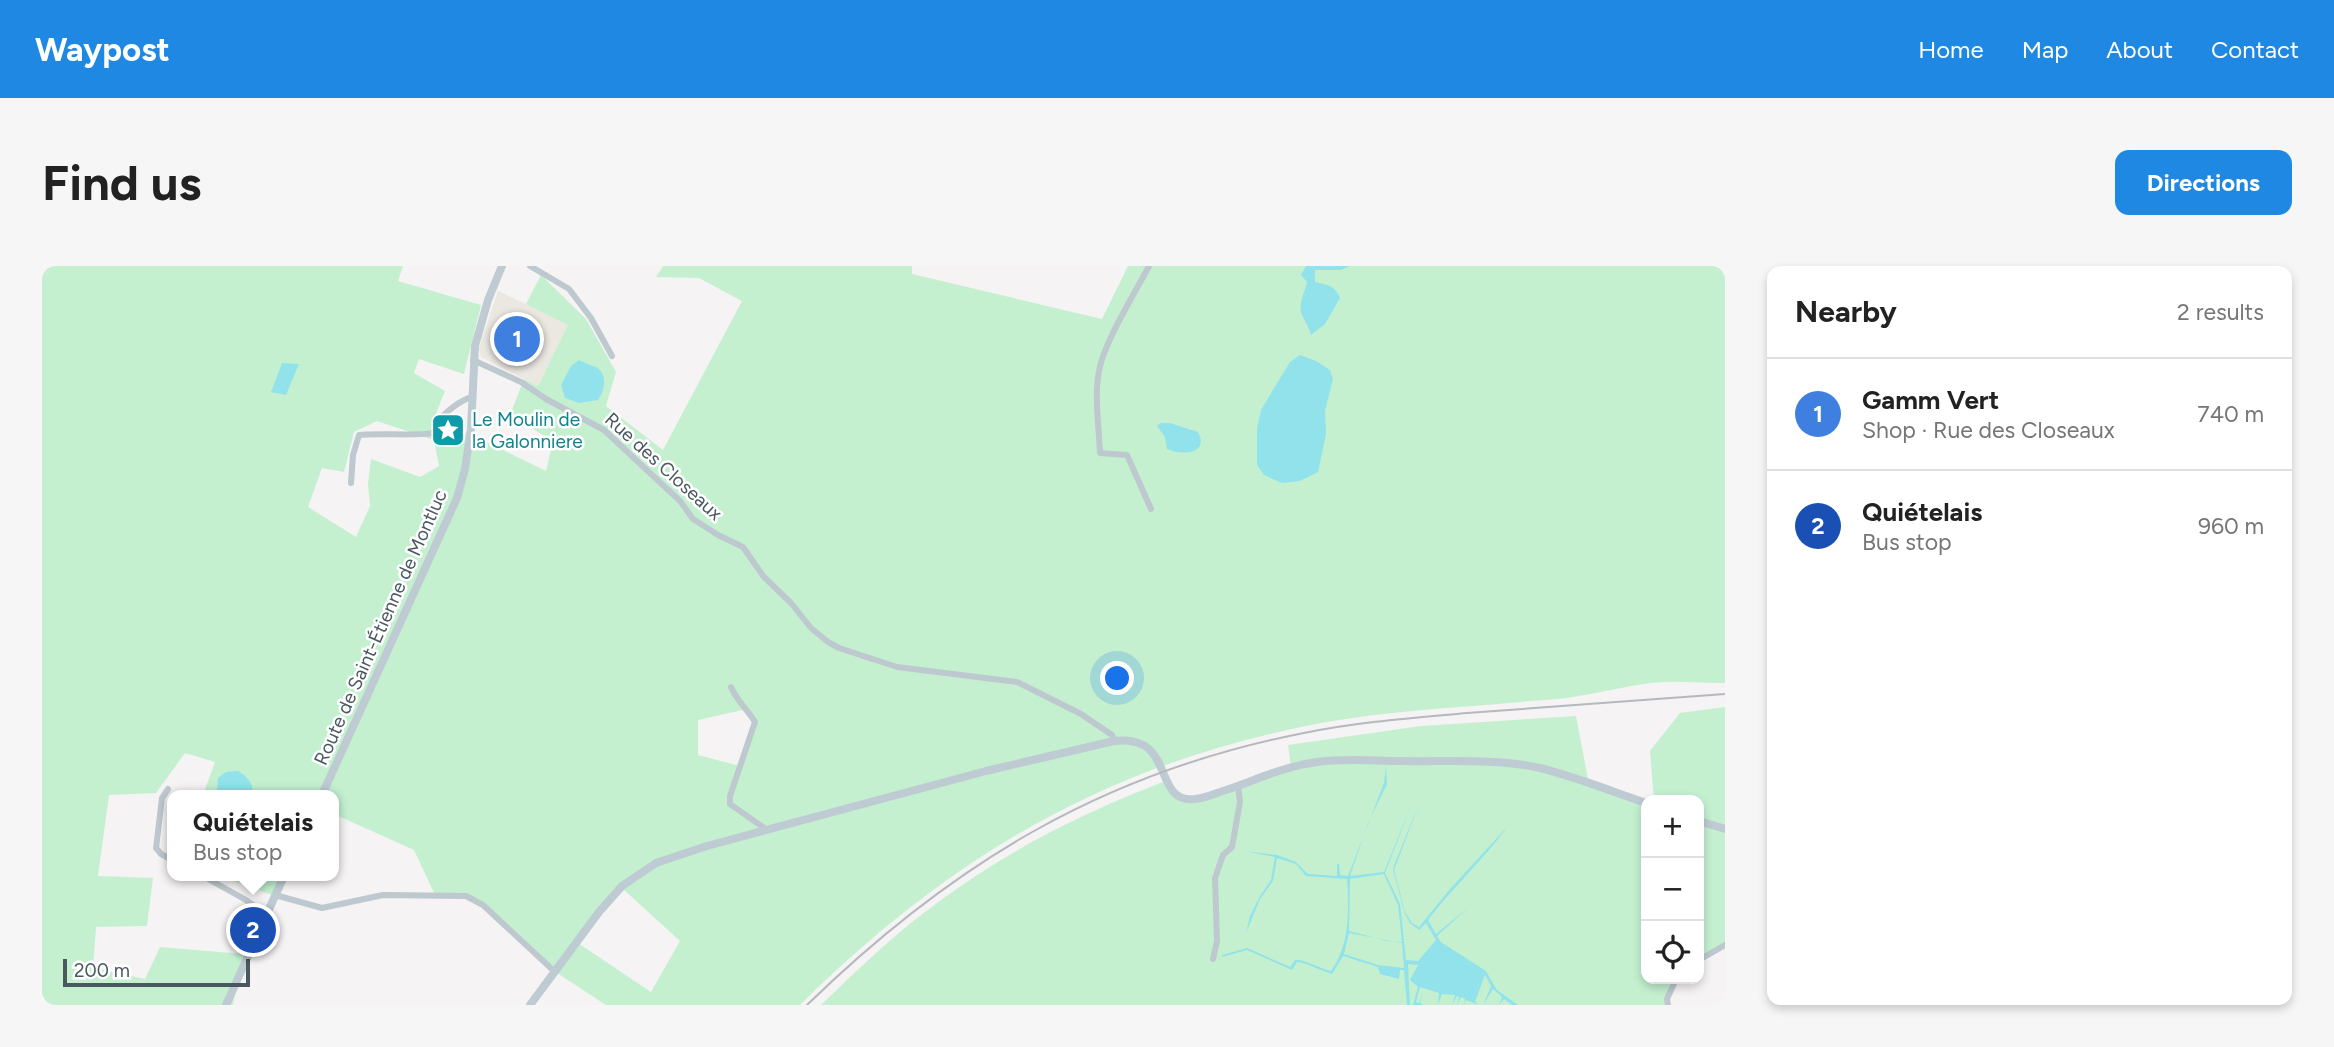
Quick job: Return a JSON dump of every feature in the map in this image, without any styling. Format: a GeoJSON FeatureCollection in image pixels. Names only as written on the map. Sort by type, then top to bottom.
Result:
{"type":"FeatureCollection","features":[{"type":"Feature","properties":{"kind":"main road","name":"Route de Saint-Étienne de Montluc"},"geometry":{"type":"LineString","coordinates":[[324,790],[457,498],[468,450],[473,360],[478,333],[502,266]]}},
{"type":"Feature","properties":{"kind":"main road"},"geometry":{"type":"LineString","coordinates":[[530,1005],[599,912],[622,886],[656,863],[694,850],[1028,760],[1114,741],[1128,740],[1143,744],[1154,753],[1173,792],[1186,799],[1207,797],[1291,767],[1319,762],[1481,762],[1539,768],[1641,801]]}},
{"type":"Feature","properties":{"kind":"main road"},"geometry":{"type":"LineString","coordinates":[[1704,823],[1725,829]]}},
{"type":"Feature","properties":{"kind":"main road"},"geometry":{"type":"LineString","coordinates":[[226,1005],[282,881]]}},
{"type":"Feature","properties":{"kind":"street"},"geometry":{"type":"LineString","coordinates":[[530,266],[569,289],[591,318],[612,356]]}},
{"type":"Feature","properties":{"kind":"street"},"geometry":{"type":"LineString","coordinates":[[1149,266],[1104,353],[1099,370],[1097,396],[1100,453],[1127,455],[1151,509]]}},
{"type":"Feature","properties":{"kind":"street","name":"Rue des Closeaux"},"geometry":{"type":"LineString","coordinates":[[473,360],[522,382],[604,430],[680,501],[693,519],[743,547],[764,577],[791,603],[811,628],[828,642],[897,667],[1017,682],[1081,713],[1112,735],[1114,741]]}},
{"type":"Feature","properties":{"kind":"street"},"geometry":{"type":"LineString","coordinates":[[351,483],[359,435],[377,432],[430,434],[438,429],[441,418],[465,399],[472,397]]}},
{"type":"Feature","properties":{"kind":"street"},"geometry":{"type":"LineString","coordinates":[[731,687],[737,701],[747,709],[755,722],[730,796],[730,804],[767,830]]}},
{"type":"Feature","properties":{"kind":"street"},"geometry":{"type":"LineString","coordinates":[[1213,959],[1217,941],[1214,878],[1223,855],[1232,847],[1240,802],[1238,786]]}},
{"type":"Feature","properties":{"kind":"street"},"geometry":{"type":"LineString","coordinates":[[167,790],[162,798],[156,848],[167,857]]}},
{"type":"Feature","properties":{"kind":"street"},"geometry":{"type":"LineString","coordinates":[[212,881],[266,915]]}},
{"type":"Feature","properties":{"kind":"street"},"geometry":{"type":"LineString","coordinates":[[275,895],[322,908],[383,895],[466,896],[483,905],[554,971]]}},
{"type":"Feature","properties":{"kind":"street"},"geometry":{"type":"LineString","coordinates":[[1704,957],[1725,946]]}},
{"type":"Feature","properties":{"kind":"street"},"geometry":{"type":"LineString","coordinates":[[1668,1005],[1667,999],[1674,984]]}},
{"type":"Feature","properties":{"kind":"shaded area"},"geometry":{"type":"Polygon","coordinates":[[[498,291],[569,324],[538,386],[481,357],[479,348],[498,291]]]}},
{"type":"Feature","properties":{"kind":"green space"},"geometry":{"type":"Polygon","coordinates":[[[42,266],[403,266],[398,281],[481,305],[464,374],[419,359],[414,373],[445,391],[435,416],[447,440],[464,443],[466,432],[546,471],[553,441],[510,415],[524,379],[538,386],[568,325],[526,304],[541,275],[586,319],[616,372],[606,406],[663,450],[742,301],[699,278],[656,277],[663,266],[912,266],[912,274],[1102,319],[1128,266],[1725,266],[1725,683],[1660,682],[1564,698],[1346,719],[1244,740],[1172,763],[1103,790],[1038,823],[976,860],[916,903],[857,951],[800,1005],[606,1005],[554,971],[556,968],[516,938],[483,905],[466,896],[436,897],[414,850],[339,816],[339,790],[205,790],[215,762],[185,753],[156,793],[109,795],[98,876],[153,878],[147,926],[96,927],[93,968],[145,979],[160,947],[243,954],[233,1005],[42,1005],[42,266]],[[377,421],[354,432],[344,472],[322,468],[308,507],[356,537],[370,506],[368,484],[371,459],[420,477],[439,466],[434,440],[377,421]],[[747,709],[698,720],[698,755],[740,766],[754,722],[747,709]],[[623,889],[578,943],[651,992],[680,941],[623,889]]]}},
{"type":"Feature","properties":{"kind":"green space"},"geometry":{"type":"Polygon","coordinates":[[[1725,707],[1725,947],[1704,960],[1704,795],[1654,795],[1650,751],[1680,713],[1725,707]]]}},
{"type":"Feature","properties":{"kind":"green space"},"geometry":{"type":"Polygon","coordinates":[[[1576,716],[1588,779],[1641,797],[1641,984],[1676,984],[1668,998],[1668,1005],[821,1005],[894,937],[967,882],[1020,849],[1105,806],[1163,782],[1186,799],[1291,767],[1288,745],[1421,726],[1576,716]]]}},
{"type":"Feature","properties":{"kind":"green space"},"geometry":{"type":"Polygon","coordinates":[[[234,881],[279,881],[272,895],[234,881]]]}},
{"type":"Feature","properties":{"kind":"water"},"geometry":{"type":"Polygon","coordinates":[[[1306,266],[1350,266],[1341,270],[1315,270],[1315,282],[1333,288],[1340,298],[1325,324],[1311,335],[1301,308],[1307,282],[1301,275],[1306,266]]]}},
{"type":"Feature","properties":{"kind":"water"},"geometry":{"type":"Polygon","coordinates":[[[1300,355],[1330,370],[1333,379],[1325,411],[1326,434],[1318,472],[1300,481],[1282,483],[1264,475],[1257,465],[1257,428],[1261,410],[1290,362],[1300,355]]]}},
{"type":"Feature","properties":{"kind":"water"},"geometry":{"type":"Polygon","coordinates":[[[579,360],[596,367],[604,378],[604,387],[598,400],[579,403],[565,398],[561,385],[571,366],[579,360]]]}},
{"type":"Feature","properties":{"kind":"water"},"geometry":{"type":"Polygon","coordinates":[[[282,363],[299,364],[286,395],[271,392],[282,363]]]}},
{"type":"Feature","properties":{"kind":"water"},"geometry":{"type":"Polygon","coordinates":[[[1170,423],[1198,432],[1200,445],[1187,452],[1167,449],[1165,437],[1157,426],[1170,423]]]}},
{"type":"Feature","properties":{"kind":"water"},"geometry":{"type":"Polygon","coordinates":[[[1386,766],[1387,784],[1371,818],[1384,783],[1386,766]]]}},
{"type":"Feature","properties":{"kind":"water"},"geometry":{"type":"Polygon","coordinates":[[[238,771],[249,781],[252,790],[217,790],[218,778],[226,772],[238,771]]]}},
{"type":"Feature","properties":{"kind":"water"},"geometry":{"type":"Polygon","coordinates":[[[1413,801],[1385,873],[1400,904],[1406,960],[1418,961],[1436,940],[1426,923],[1419,930],[1410,923],[1405,914],[1393,870],[1420,802],[1394,870],[1405,912],[1412,923],[1419,927],[1508,826],[1428,920],[1436,934],[1470,906],[1437,936],[1441,942],[1486,971],[1497,990],[1518,1005],[1512,1005],[1504,999],[1499,1005],[1502,997],[1493,989],[1483,1005],[1491,986],[1485,975],[1475,1002],[1479,1005],[1466,1000],[1464,1005],[1465,999],[1461,997],[1457,1005],[1457,996],[1452,1005],[1455,995],[1442,994],[1438,1005],[1439,993],[1420,987],[1416,1002],[1419,1003],[1423,992],[1420,1003],[1424,1005],[1413,1005],[1418,987],[1410,980],[1418,965],[1408,964],[1410,1005],[1407,1005],[1404,970],[1400,970],[1399,979],[1380,974],[1378,967],[1343,956],[1332,974],[1297,962],[1292,970],[1247,950],[1222,957],[1247,948],[1290,967],[1295,960],[1300,960],[1331,971],[1345,938],[1348,914],[1347,879],[1306,876],[1296,864],[1277,858],[1273,881],[1260,899],[1246,933],[1250,916],[1271,880],[1275,857],[1244,851],[1277,855],[1296,862],[1308,874],[1337,876],[1339,864],[1340,875],[1348,876],[1364,834],[1350,876],[1384,872],[1413,801]],[[1384,874],[1350,879],[1349,931],[1376,938],[1349,933],[1344,954],[1378,965],[1404,968],[1402,943],[1394,941],[1402,942],[1398,905],[1384,874]]]}},
{"type":"Feature","properties":{"kind":"railway"},"geometry":{"type":"LineString","coordinates":[[807,1005],[862,954],[918,908],[975,867],[1034,831],[1097,799],[1162,772],[1231,750],[1345,726],[1467,713],[1725,694]]}},
{"type":"Feature","properties":{"kind":"place","name":"Gamm Vert"},"geometry":{"type":"Point","coordinates":[517,339]}},
{"type":"Feature","properties":{"kind":"place","name":"Le Moulin de la Galonniere"},"geometry":{"type":"Point","coordinates":[448,430]}},
{"type":"Feature","properties":{"kind":"place","name":"Quiételais"},"geometry":{"type":"Point","coordinates":[253,930]}}]}
